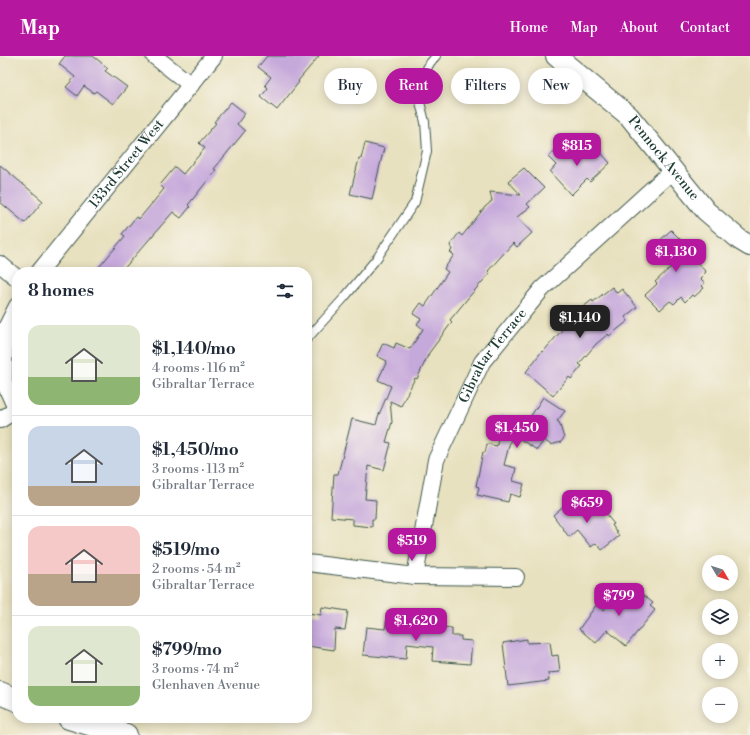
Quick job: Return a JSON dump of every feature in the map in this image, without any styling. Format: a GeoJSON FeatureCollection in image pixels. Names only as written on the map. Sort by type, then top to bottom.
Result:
{"type":"FeatureCollection","features":[{"type":"Feature","properties":{"kind":"highway"},"geometry":{"type":"LineString","coordinates":[[0,693],[12,698]]}},
{"type":"Feature","properties":{"kind":"highway"},"geometry":{"type":"LineString","coordinates":[[86,723],[126,735]]}},
{"type":"Feature","properties":{"kind":"street"},"geometry":{"type":"LineString","coordinates":[[154,56],[191,85]]}},
{"type":"Feature","properties":{"kind":"street","name":"133rd Street West"},"geometry":{"type":"LineString","coordinates":[[43,267],[214,56]]}},
{"type":"Feature","properties":{"kind":"street","name":"Pennock Avenue"},"geometry":{"type":"LineString","coordinates":[[556,56],[629,116],[706,211],[740,240],[750,246]]}},
{"type":"Feature","properties":{"kind":"street","name":"Gibraltar Terrace"},"geometry":{"type":"LineString","coordinates":[[415,576],[436,460],[482,362],[542,289],[673,170]]}},
{"type":"Feature","properties":{"kind":"street"},"geometry":{"type":"LineString","coordinates":[[0,264],[12,274]]}},
{"type":"Feature","properties":{"kind":"street"},"geometry":{"type":"LineString","coordinates":[[12,316],[5,330],[4,374],[4,382],[12,400]]}},
{"type":"Feature","properties":{"kind":"street"},"geometry":{"type":"LineString","coordinates":[[0,420],[12,414]]}},
{"type":"Feature","properties":{"kind":"street"},"geometry":{"type":"LineString","coordinates":[[312,564],[415,576],[516,577]]}},
{"type":"Feature","properties":{"kind":"lane"},"geometry":{"type":"LineString","coordinates":[[312,334],[377,258],[415,202],[427,151],[425,122],[418,94],[420,81],[430,63],[436,56]]}},
{"type":"Feature","properties":{"kind":"building"},"geometry":{"type":"Polygon","coordinates":[[[65,56],[93,56],[108,68],[105,71],[127,87],[113,104],[96,91],[94,93],[84,86],[77,96],[66,87],[75,77],[59,64],[65,56]]]}},
{"type":"Feature","properties":{"kind":"building"},"geometry":{"type":"Polygon","coordinates":[[[267,56],[319,56],[298,81],[299,82],[277,110],[261,97],[268,88],[265,85],[271,77],[258,67],[267,56]]]}},
{"type":"Feature","properties":{"kind":"building"},"geometry":{"type":"Polygon","coordinates":[[[231,102],[245,113],[237,124],[245,131],[214,169],[216,170],[188,205],[190,207],[181,218],[173,212],[125,267],[99,267],[125,236],[122,234],[136,217],[139,219],[164,189],[160,185],[175,167],[183,174],[205,148],[199,143],[216,123],[214,122],[231,102]]]}},
{"type":"Feature","properties":{"kind":"building"},"geometry":{"type":"Polygon","coordinates":[[[365,143],[384,148],[372,199],[350,194],[359,159],[361,159],[365,143]]]}},
{"type":"Feature","properties":{"kind":"building"},"geometry":{"type":"Polygon","coordinates":[[[578,147],[586,156],[596,147],[610,163],[590,182],[587,179],[571,195],[550,172],[556,165],[548,157],[558,148],[565,154],[571,149],[573,151],[578,147]]]}},
{"type":"Feature","properties":{"kind":"building"},"geometry":{"type":"Polygon","coordinates":[[[0,165],[43,201],[25,223],[0,202],[0,165]]]}},
{"type":"Feature","properties":{"kind":"building"},"geometry":{"type":"Polygon","coordinates":[[[524,168],[544,188],[527,204],[530,207],[517,217],[532,233],[517,247],[513,243],[488,271],[490,273],[450,320],[452,322],[429,353],[417,379],[415,378],[401,406],[390,401],[392,422],[386,442],[391,443],[384,470],[368,466],[365,499],[376,500],[375,519],[372,519],[372,527],[353,525],[353,519],[331,517],[334,474],[338,474],[352,419],[376,425],[391,386],[378,380],[387,361],[377,356],[383,343],[394,348],[396,343],[410,349],[423,329],[417,324],[421,319],[413,314],[421,303],[425,306],[448,272],[444,269],[454,255],[450,252],[452,250],[450,245],[459,233],[462,236],[485,207],[492,201],[490,192],[521,195],[508,181],[524,168]]]}},
{"type":"Feature","properties":{"kind":"building"},"geometry":{"type":"Polygon","coordinates":[[[671,230],[695,254],[692,257],[706,272],[700,278],[705,283],[702,286],[704,288],[694,297],[692,295],[685,302],[681,297],[674,304],[670,301],[660,310],[645,295],[657,284],[655,282],[671,267],[653,247],[671,230]]]}},
{"type":"Feature","properties":{"kind":"building"},"geometry":{"type":"Polygon","coordinates":[[[612,287],[617,293],[622,289],[637,307],[625,317],[628,321],[596,344],[579,364],[582,366],[571,379],[569,377],[553,396],[526,372],[542,351],[543,352],[567,324],[580,312],[578,311],[592,300],[593,302],[612,287]]]}},
{"type":"Feature","properties":{"kind":"building"},"geometry":{"type":"Polygon","coordinates":[[[543,397],[565,411],[557,421],[559,422],[564,438],[561,442],[551,445],[544,440],[537,450],[512,434],[504,465],[516,468],[513,481],[524,484],[520,497],[510,494],[508,502],[477,495],[479,487],[476,486],[483,452],[485,453],[487,444],[497,446],[500,416],[529,419],[543,397]]]}},
{"type":"Feature","properties":{"kind":"building"},"geometry":{"type":"Polygon","coordinates":[[[581,499],[591,511],[596,507],[602,514],[604,512],[614,524],[612,525],[619,536],[602,550],[596,543],[591,547],[577,530],[569,537],[553,515],[567,503],[571,507],[581,499]]]}},
{"type":"Feature","properties":{"kind":"building"},"geometry":{"type":"Polygon","coordinates":[[[633,587],[653,603],[650,606],[655,610],[626,646],[607,630],[596,643],[579,629],[597,604],[604,610],[620,591],[626,596],[633,587]]]}},
{"type":"Feature","properties":{"kind":"building"},"geometry":{"type":"Polygon","coordinates":[[[322,607],[348,611],[345,630],[335,629],[334,650],[312,647],[312,614],[321,615],[322,607]]]}},
{"type":"Feature","properties":{"kind":"building"},"geometry":{"type":"Polygon","coordinates":[[[387,618],[414,621],[413,625],[452,628],[452,636],[461,636],[461,640],[472,641],[470,664],[432,661],[433,647],[407,644],[406,659],[363,655],[366,627],[385,629],[387,618]]]}},
{"type":"Feature","properties":{"kind":"building"},"geometry":{"type":"Polygon","coordinates":[[[527,639],[527,643],[550,642],[552,656],[558,655],[560,672],[548,673],[549,681],[508,686],[503,643],[527,639]]]}}]}
